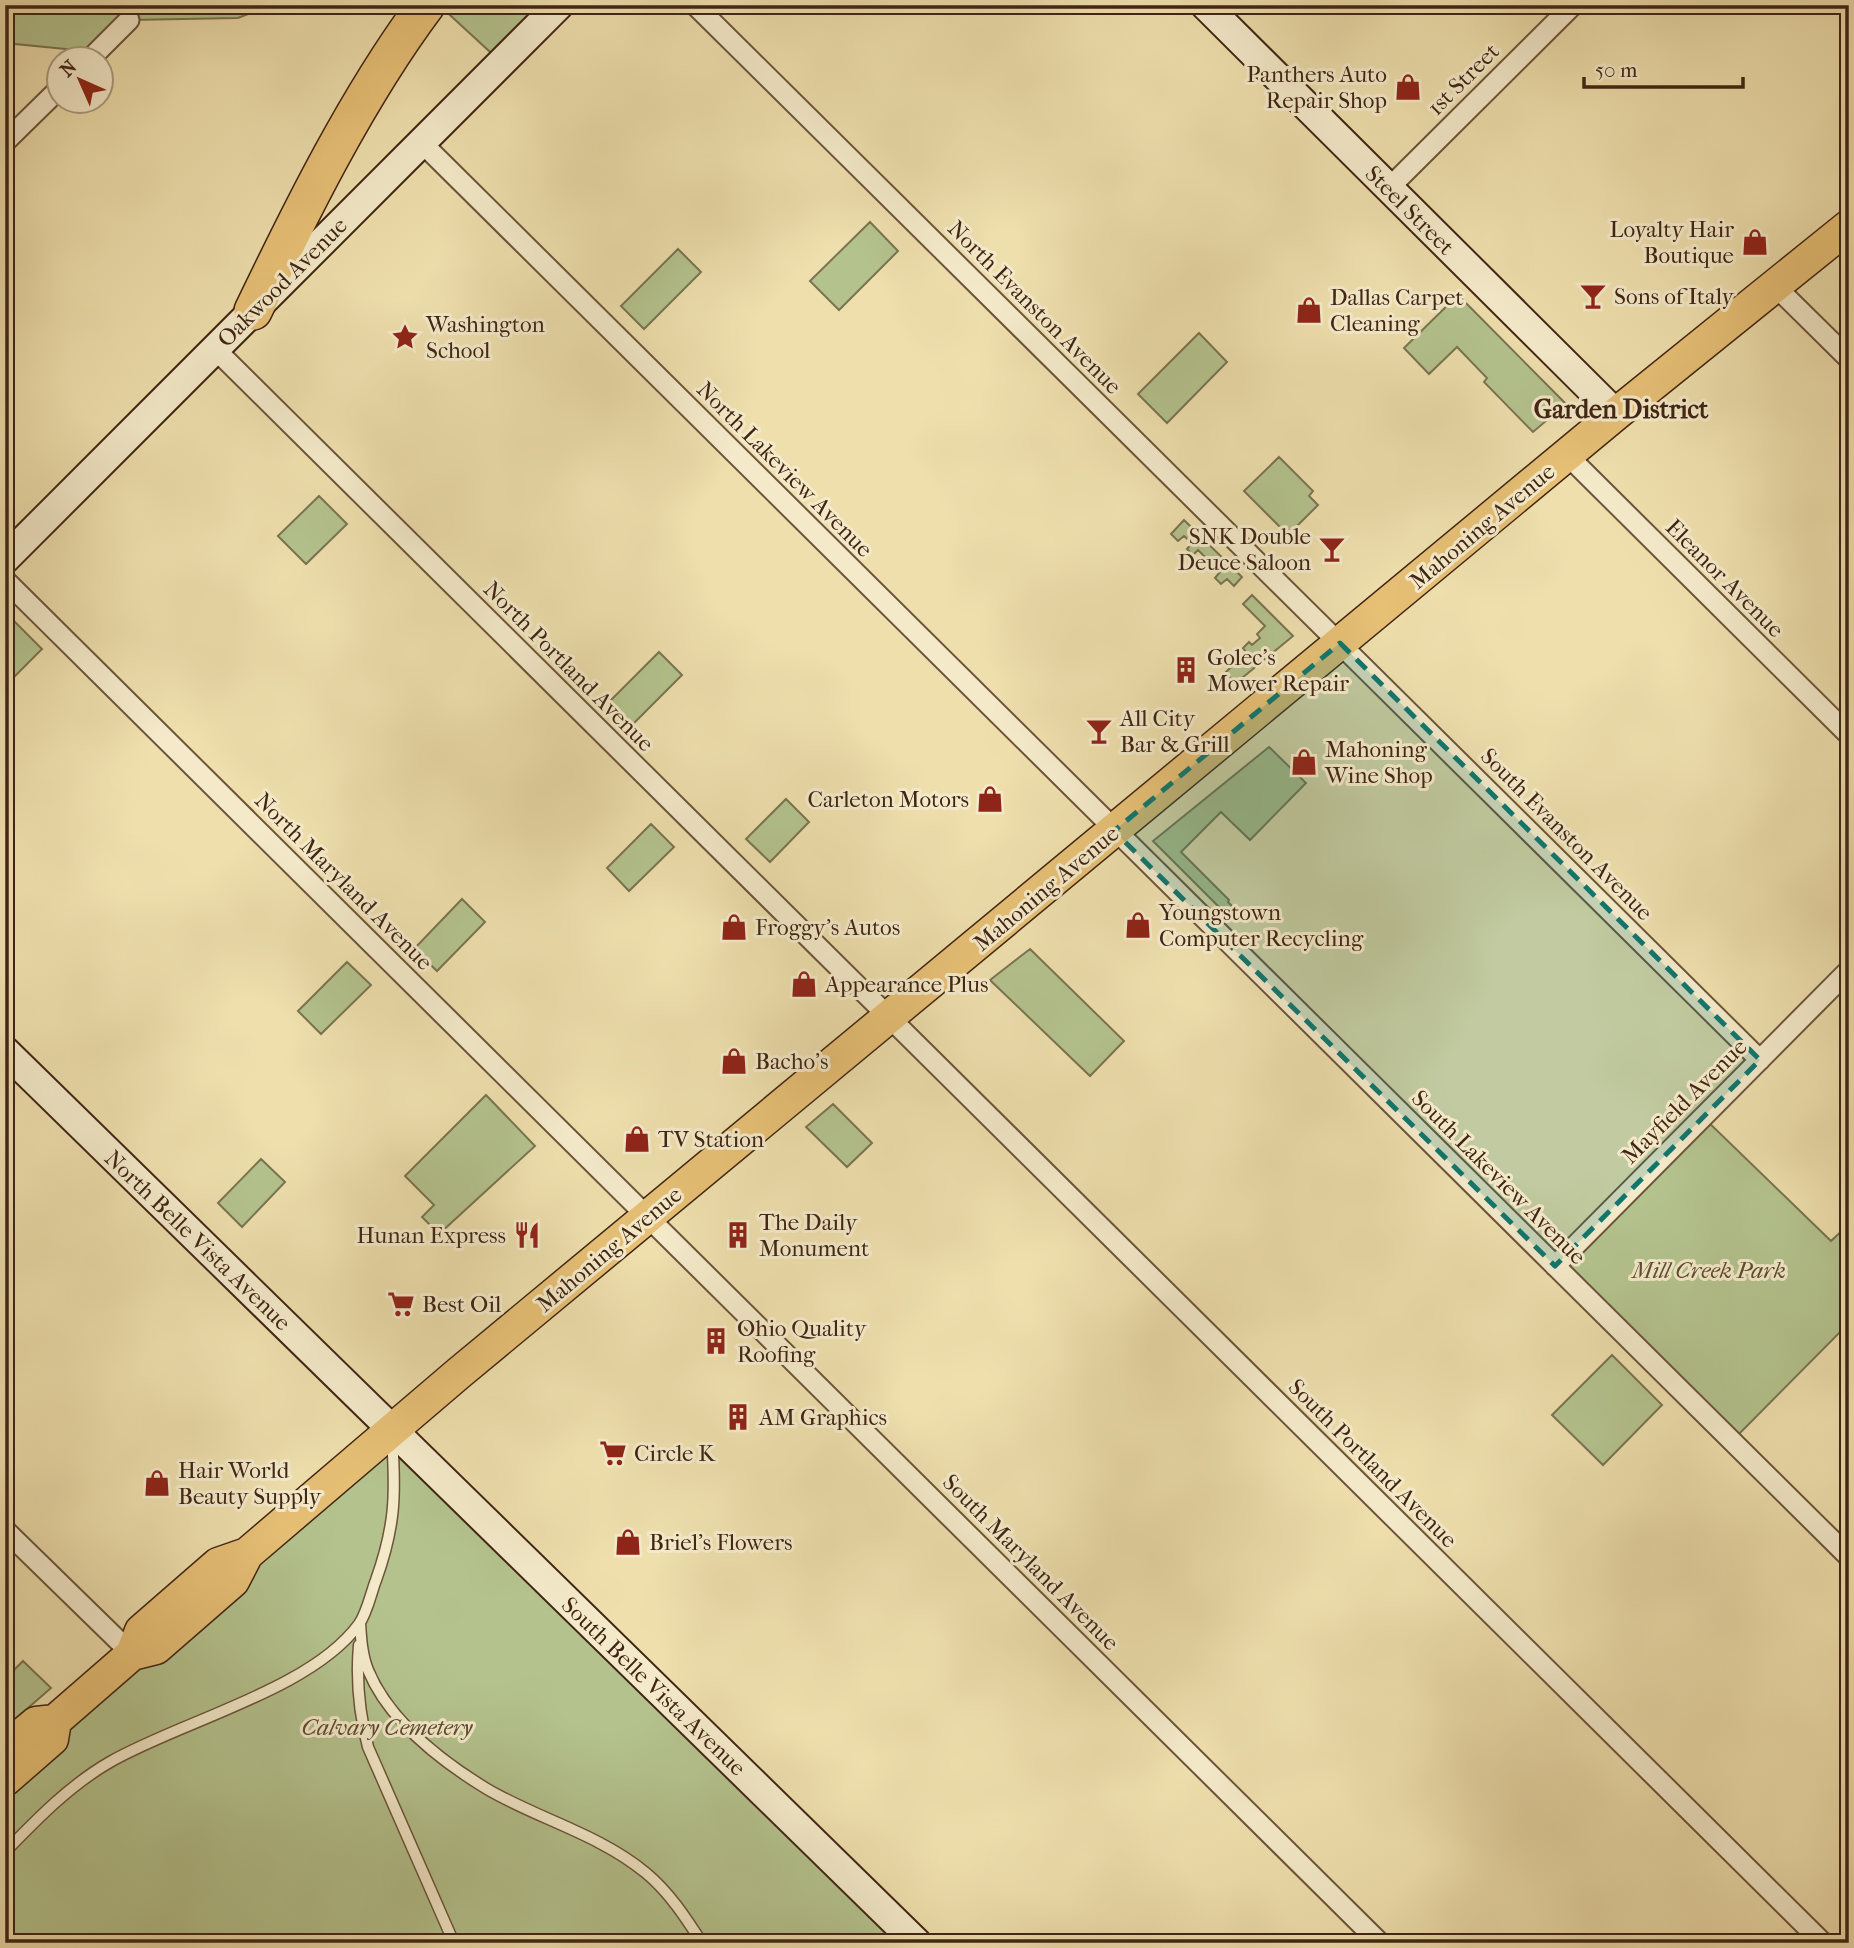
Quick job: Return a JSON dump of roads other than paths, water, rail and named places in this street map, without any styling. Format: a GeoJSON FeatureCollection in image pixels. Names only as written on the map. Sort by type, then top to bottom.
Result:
{"type":"FeatureCollection","features":[{"type":"Feature","properties":{"kind":"highway"},"geometry":{"type":"LineString","coordinates":[[253,311],[295,224],[346,134],[426,5]]}},
{"type":"Feature","properties":{"kind":"main road","name":"Mahoning Avenue"},"geometry":{"type":"LineString","coordinates":[[5,1749],[36,1723],[55,1720],[132,1654],[141,1631],[218,1564],[247,1554],[391,1428],[1616,414],[1849,226]]}},
{"type":"Feature","properties":{"kind":"main road","name":"Mahoning Avenue"},"geometry":{"type":"LineString","coordinates":[[5,1780],[52,1739],[55,1720]]}},
{"type":"Feature","properties":{"kind":"street","name":"Oakwood Avenue"},"geometry":{"type":"LineString","coordinates":[[5,559],[559,5]]}},
{"type":"Feature","properties":{"kind":"street","name":"North Evanston Avenue"},"geometry":{"type":"LineString","coordinates":[[695,5],[1340,643]]}},
{"type":"Feature","properties":{"kind":"street","name":"Steel Street"},"geometry":{"type":"LineString","coordinates":[[1205,5],[1616,414]]}},
{"type":"Feature","properties":{"kind":"street","name":"1st Street"},"geometry":{"type":"LineString","coordinates":[[1389,188],[1573,5]]}},
{"type":"Feature","properties":{"kind":"street"},"geometry":{"type":"LineString","coordinates":[[103,46],[129,20]]}},
{"type":"Feature","properties":{"kind":"street"},"geometry":{"type":"LineString","coordinates":[[5,142],[46,102]]}},
{"type":"Feature","properties":{"kind":"street","name":"North Lakeview Avenue"},"geometry":{"type":"LineString","coordinates":[[421,142],[1114,831]]}},
{"type":"Feature","properties":{"kind":"street"},"geometry":{"type":"LineString","coordinates":[[1775,286],[1849,359]]}},
{"type":"Feature","properties":{"kind":"street","name":"North Portland Avenue"},"geometry":{"type":"LineString","coordinates":[[215,349],[889,1017]]}},
{"type":"Feature","properties":{"kind":"street","name":"Eleanor Avenue"},"geometry":{"type":"LineString","coordinates":[[1567,455],[1849,735]]}},
{"type":"Feature","properties":{"kind":"street","name":"North Maryland Avenue"},"geometry":{"type":"LineString","coordinates":[[5,580],[648,1217]]}},
{"type":"Feature","properties":{"kind":"street","name":"South Evanston Avenue"},"geometry":{"type":"LineString","coordinates":[[1340,643],[1760,1060]]}},
{"type":"Feature","properties":{"kind":"street","name":"South Lakeview Avenue"},"geometry":{"type":"LineString","coordinates":[[1114,831],[1555,1266],[1845,1545]]}},
{"type":"Feature","properties":{"kind":"street","name":"Mayfield Avenue"},"geometry":{"type":"LineString","coordinates":[[1555,1266],[1849,970]]}},
{"type":"Feature","properties":{"kind":"street","name":"South Portland Avenue"},"geometry":{"type":"LineString","coordinates":[[889,1017],[1823,1943]]}},
{"type":"Feature","properties":{"kind":"street","name":"North Belle Vista Avenue"},"geometry":{"type":"LineString","coordinates":[[5,1051],[391,1428]]}},
{"type":"Feature","properties":{"kind":"street","name":"South Maryland Avenue"},"geometry":{"type":"LineString","coordinates":[[648,1217],[1380,1943]]}},
{"type":"Feature","properties":{"kind":"street","name":"South Belle Vista Avenue"},"geometry":{"type":"LineString","coordinates":[[391,1428],[917,1943]]}},
{"type":"Feature","properties":{"kind":"street"},"geometry":{"type":"LineString","coordinates":[[5,1530],[132,1654]]}},
{"type":"Feature","properties":{"kind":"lane"},"geometry":{"type":"LineString","coordinates":[[391,1428],[395,1513],[383,1559],[360,1623],[356,1675],[361,1718],[368,1747],[454,1943]]}},
{"type":"Feature","properties":{"kind":"lane"},"geometry":{"type":"LineString","coordinates":[[5,1852],[90,1774],[152,1740],[284,1682],[323,1658],[360,1623]]}},
{"type":"Feature","properties":{"kind":"lane"},"geometry":{"type":"LineString","coordinates":[[360,1623],[368,1671],[398,1716],[422,1741],[488,1789],[587,1837],[645,1872],[663,1888],[702,1943]]}},
{"type":"Feature","properties":{"kind":"place","name":"Panthers Auto Repair Shop"},"geometry":{"type":"Point","coordinates":[1408,87]}},
{"type":"Feature","properties":{"kind":"place","name":"Loyalty Hair Boutique"},"geometry":{"type":"Point","coordinates":[1755,242]}},
{"type":"Feature","properties":{"kind":"place","name":"Sons of Italy"},"geometry":{"type":"Point","coordinates":[1593,296]}},
{"type":"Feature","properties":{"kind":"place","name":"Dallas Carpet Cleaning"},"geometry":{"type":"Point","coordinates":[1309,310]}},
{"type":"Feature","properties":{"kind":"place","name":"Washington School"},"geometry":{"type":"Point","coordinates":[405,337]}},
{"type":"Feature","properties":{"kind":"place","name":"SNK Double Deuce Saloon"},"geometry":{"type":"Point","coordinates":[1332,549]}},
{"type":"Feature","properties":{"kind":"place","name":"Golec's Mower Repair"},"geometry":{"type":"Point","coordinates":[1186,670]}},
{"type":"Feature","properties":{"kind":"place","name":"All City Bar & Grill"},"geometry":{"type":"Point","coordinates":[1099,731]}},
{"type":"Feature","properties":{"kind":"place","name":"Mahoning Wine Shop"},"geometry":{"type":"Point","coordinates":[1304,762]}},
{"type":"Feature","properties":{"kind":"place","name":"Carleton Motors"},"geometry":{"type":"Point","coordinates":[990,799]}},
{"type":"Feature","properties":{"kind":"place","name":"Youngstown Computer Recycling"},"geometry":{"type":"Point","coordinates":[1138,925]}},
{"type":"Feature","properties":{"kind":"place","name":"Froggy's Autos"},"geometry":{"type":"Point","coordinates":[734,927]}},
{"type":"Feature","properties":{"kind":"place","name":"Appearance Plus"},"geometry":{"type":"Point","coordinates":[804,984]}},
{"type":"Feature","properties":{"kind":"place","name":"Bacho's"},"geometry":{"type":"Point","coordinates":[734,1061]}},
{"type":"Feature","properties":{"kind":"place","name":"TV Station"},"geometry":{"type":"Point","coordinates":[637,1139]}},
{"type":"Feature","properties":{"kind":"place","name":"Hunan Express"},"geometry":{"type":"Point","coordinates":[527,1235]}},
{"type":"Feature","properties":{"kind":"place","name":"The Daily Monument"},"geometry":{"type":"Point","coordinates":[738,1235]}},
{"type":"Feature","properties":{"kind":"place","name":"Best Oil"},"geometry":{"type":"Point","coordinates":[401,1304]}},
{"type":"Feature","properties":{"kind":"place","name":"Ohio Quality Roofing"},"geometry":{"type":"Point","coordinates":[716,1341]}},
{"type":"Feature","properties":{"kind":"place","name":"AM Graphics"},"geometry":{"type":"Point","coordinates":[738,1417]}},
{"type":"Feature","properties":{"kind":"place","name":"Circle K"},"geometry":{"type":"Point","coordinates":[613,1453]}},
{"type":"Feature","properties":{"kind":"place","name":"Hair World Beauty Supply"},"geometry":{"type":"Point","coordinates":[157,1483]}},
{"type":"Feature","properties":{"kind":"place","name":"Briel's Flowers"},"geometry":{"type":"Point","coordinates":[628,1542]}},
{"type":"Feature","properties":{"kind":"district","name":"Garden District"},"geometry":{"type":"Point","coordinates":[1621,409]}},
{"type":"Feature","properties":{"kind":"park label","name":"Mill Creek Park"},"geometry":{"type":"Point","coordinates":[1709,1270]}},
{"type":"Feature","properties":{"kind":"park label","name":"Calvary Cemetery"},"geometry":{"type":"Point","coordinates":[387,1727]}}]}
